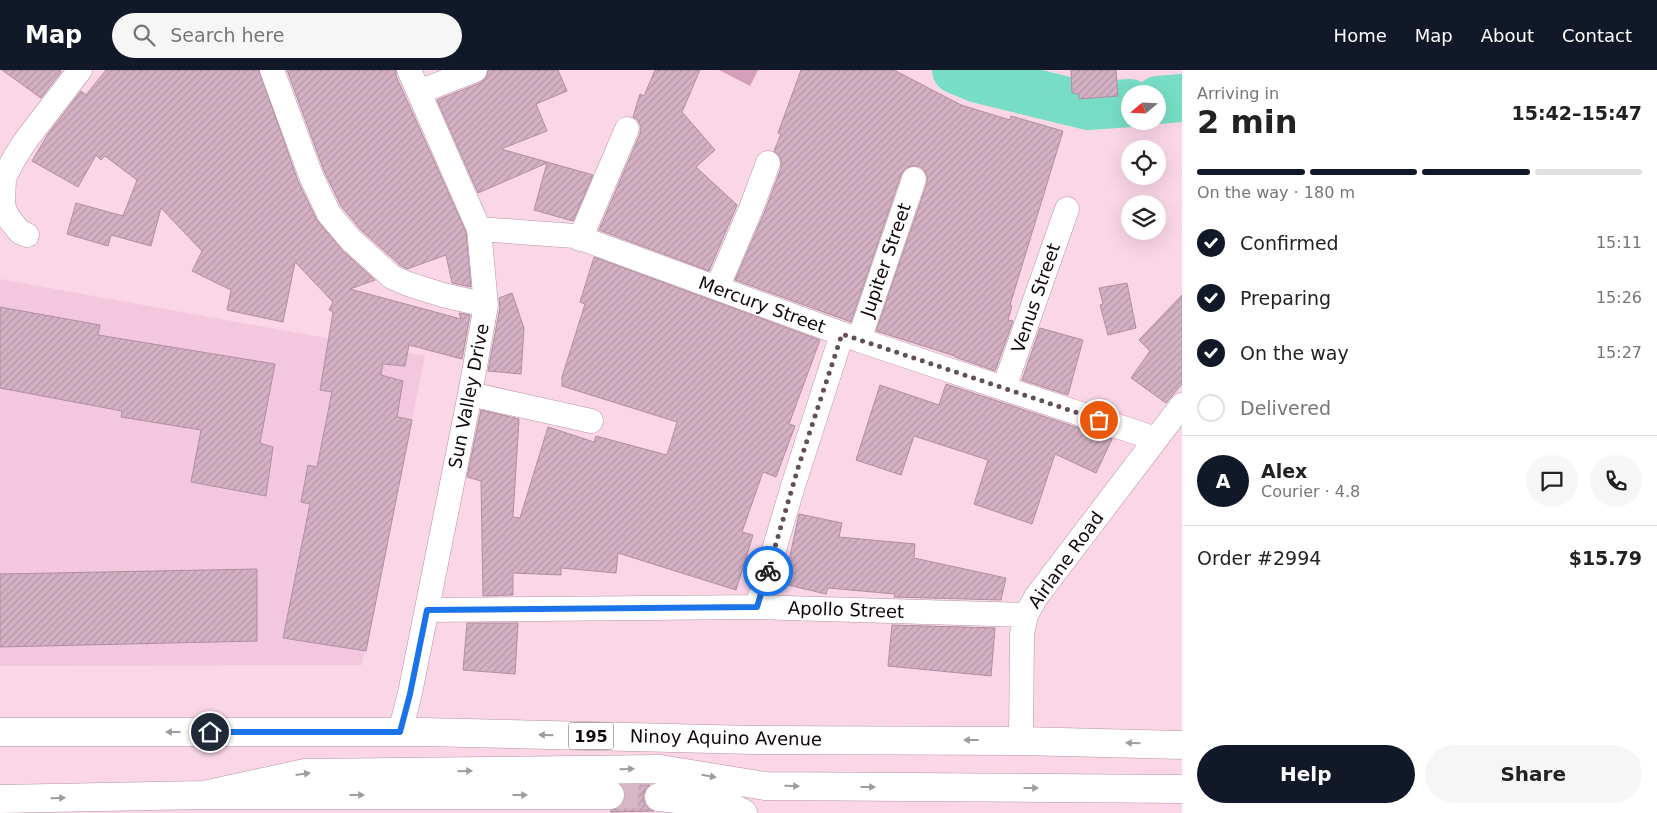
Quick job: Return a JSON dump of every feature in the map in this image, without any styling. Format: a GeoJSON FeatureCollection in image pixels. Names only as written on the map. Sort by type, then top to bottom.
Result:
{"type":"FeatureCollection","features":[{"type":"Feature","properties":{"kind":"main road","name":"Ninoy Aquino Avenue"},"geometry":{"type":"LineString","coordinates":[[0,732],[400,732],[753,740],[1021,740],[1182,745]]}},
{"type":"Feature","properties":{"kind":"main road"},"geometry":{"type":"LineString","coordinates":[[204,795],[305,772],[660,768],[765,786],[1182,789]]}},
{"type":"Feature","properties":{"kind":"main road"},"geometry":{"type":"LineString","coordinates":[[4,799],[204,795],[610,795]]}},
{"type":"Feature","properties":{"kind":"main road"},"geometry":{"type":"LineString","coordinates":[[659,797],[727,805],[743,813]]}},
{"type":"Feature","properties":{"kind":"street"},"geometry":{"type":"LineString","coordinates":[[28,236],[20,232],[7,216],[3,205],[4,178],[26,140],[80,70]]}},
{"type":"Feature","properties":{"kind":"street"},"geometry":{"type":"LineString","coordinates":[[272,70],[318,191],[329,214],[351,240],[392,277],[408,284],[486,305]]}},
{"type":"Feature","properties":{"kind":"street","name":"Sun Valley Drive"},"geometry":{"type":"LineString","coordinates":[[400,732],[410,694],[427,610],[486,305],[479,229],[409,70]]}},
{"type":"Feature","properties":{"kind":"street"},"geometry":{"type":"LineString","coordinates":[[419,92],[475,70]]}},
{"type":"Feature","properties":{"kind":"street"},"geometry":{"type":"LineString","coordinates":[[580,239],[627,129]]}},
{"type":"Feature","properties":{"kind":"street"},"geometry":{"type":"LineString","coordinates":[[717,288],[768,163]]}},
{"type":"Feature","properties":{"kind":"street","name":"Jupiter Street"},"geometry":{"type":"LineString","coordinates":[[757,607],[836,349],[851,337],[914,179]]}},
{"type":"Feature","properties":{"kind":"street","name":"Venus Street"},"geometry":{"type":"LineString","coordinates":[[1004,388],[1067,209]]}},
{"type":"Feature","properties":{"kind":"street","name":"Mercury Street"},"geometry":{"type":"LineString","coordinates":[[479,229],[575,236],[851,337],[1156,439]]}},
{"type":"Feature","properties":{"kind":"street"},"geometry":{"type":"LineString","coordinates":[[470,394],[591,420]]}},
{"type":"Feature","properties":{"kind":"street","name":"Airlane Road"},"geometry":{"type":"LineString","coordinates":[[1021,740],[1022,634],[1026,615],[1036,597],[1182,405]]}},
{"type":"Feature","properties":{"kind":"street","name":"Apollo Street"},"geometry":{"type":"LineString","coordinates":[[427,610],[757,607],[1026,615]]}},
{"type":"Feature","properties":{"kind":"shaded area"},"geometry":{"type":"Polygon","coordinates":[[[719,70],[758,70],[750,86],[719,70]]]}},
{"type":"Feature","properties":{"kind":"shaded area"},"geometry":{"type":"Polygon","coordinates":[[[0,279],[425,356],[362,665],[0,666],[0,279]]]}},
{"type":"Feature","properties":{"kind":"building"},"geometry":{"type":"Polygon","coordinates":[[[2,70],[60,70],[61,72],[41,98],[2,70]]]}},
{"type":"Feature","properties":{"kind":"building"},"geometry":{"type":"Polygon","coordinates":[[[106,70],[259,70],[298,181],[317,220],[342,250],[375,280],[350,289],[461,319],[459,313],[470,315],[462,359],[409,345],[405,366],[383,364],[381,375],[403,381],[397,417],[412,420],[366,651],[283,638],[310,504],[301,502],[308,465],[317,467],[332,392],[320,390],[333,312],[329,310],[333,302],[295,262],[283,322],[227,310],[231,290],[192,271],[202,251],[161,208],[151,246],[111,235],[108,246],[67,234],[76,203],[123,216],[137,180],[105,156],[101,160],[96,155],[78,187],[32,161],[48,134],[81,91],[86,95],[106,70]]]}},
{"type":"Feature","properties":{"kind":"building"},"geometry":{"type":"Polygon","coordinates":[[[287,70],[396,70],[396,76],[466,232],[471,287],[452,283],[446,255],[407,269],[361,230],[341,206],[324,171],[287,70]]]}},
{"type":"Feature","properties":{"kind":"building"},"geometry":{"type":"Polygon","coordinates":[[[488,70],[558,70],[567,91],[536,104],[547,131],[501,149],[593,175],[573,221],[534,210],[547,163],[478,193],[437,100],[480,83],[486,78],[488,70]]]}},
{"type":"Feature","properties":{"kind":"building"},"geometry":{"type":"Polygon","coordinates":[[[655,70],[700,70],[682,112],[715,150],[696,167],[737,205],[709,271],[599,230],[640,134],[641,127],[638,120],[633,117],[640,94],[644,96],[655,70]]]}},
{"type":"Feature","properties":{"kind":"building"},"geometry":{"type":"Polygon","coordinates":[[[801,70],[894,70],[961,105],[1010,120],[1011,116],[1063,131],[1010,305],[1012,306],[1008,320],[1013,321],[995,371],[876,331],[927,183],[927,176],[919,166],[911,166],[905,169],[901,175],[851,322],[735,280],[765,211],[781,168],[779,155],[774,151],[781,134],[778,133],[801,70]]]}},
{"type":"Feature","properties":{"kind":"building"},"geometry":{"type":"Polygon","coordinates":[[[1071,70],[1116,70],[1118,96],[1079,99],[1079,94],[1072,93],[1071,70]]]}},
{"type":"Feature","properties":{"kind":"building"},"geometry":{"type":"Polygon","coordinates":[[[594,257],[820,340],[789,424],[795,426],[776,477],[763,472],[742,532],[753,535],[736,590],[618,553],[616,573],[561,568],[561,575],[513,573],[513,595],[483,596],[481,481],[467,477],[481,410],[519,419],[513,517],[520,518],[548,427],[594,442],[596,436],[667,455],[677,422],[562,386],[562,377],[585,304],[580,302],[594,257]]]}},
{"type":"Feature","properties":{"kind":"building"},"geometry":{"type":"Polygon","coordinates":[[[1127,283],[1136,328],[1108,335],[1100,305],[1103,304],[1099,288],[1127,283]]]}},
{"type":"Feature","properties":{"kind":"building"},"geometry":{"type":"Polygon","coordinates":[[[512,293],[524,328],[521,374],[488,371],[500,307],[499,298],[512,293]]]}},
{"type":"Feature","properties":{"kind":"building"},"geometry":{"type":"Polygon","coordinates":[[[1182,295],[1182,384],[1166,403],[1131,378],[1150,351],[1139,340],[1182,295]]]}},
{"type":"Feature","properties":{"kind":"building"},"geometry":{"type":"Polygon","coordinates":[[[0,307],[100,325],[98,335],[275,364],[260,443],[273,447],[266,496],[191,482],[201,430],[121,417],[122,411],[0,388],[0,307]]]}},
{"type":"Feature","properties":{"kind":"building"},"geometry":{"type":"Polygon","coordinates":[[[1040,328],[1083,340],[1068,395],[1022,380],[1040,328]]]}},
{"type":"Feature","properties":{"kind":"building"},"geometry":{"type":"Polygon","coordinates":[[[946,384],[1112,439],[1096,473],[1055,454],[1032,524],[974,504],[988,460],[914,436],[901,475],[856,460],[880,385],[939,405],[946,384]]]}},
{"type":"Feature","properties":{"kind":"building"},"geometry":{"type":"Polygon","coordinates":[[[799,514],[842,523],[839,537],[915,544],[914,558],[1006,578],[1001,600],[894,597],[895,594],[828,588],[826,594],[784,584],[799,514]]]}},
{"type":"Feature","properties":{"kind":"building"},"geometry":{"type":"Polygon","coordinates":[[[257,569],[257,641],[0,647],[0,574],[257,569]]]}},
{"type":"Feature","properties":{"kind":"building"},"geometry":{"type":"Polygon","coordinates":[[[467,623],[518,623],[515,674],[463,670],[467,623]]]}},
{"type":"Feature","properties":{"kind":"building"},"geometry":{"type":"Polygon","coordinates":[[[892,625],[995,628],[991,676],[888,666],[892,625]]]}},
{"type":"Feature","properties":{"kind":"building"},"geometry":{"type":"Polygon","coordinates":[[[622,785],[650,785],[646,788],[643,796],[645,804],[654,811],[611,812],[624,802],[626,795],[622,785]]]}},
{"type":"Feature","properties":{"kind":"waterway"},"geometry":{"type":"LineString","coordinates":[[956,70],[978,79],[1088,106],[1121,104]]}},
{"type":"Feature","properties":{"kind":"waterway"},"geometry":{"type":"LineString","coordinates":[[1166,99],[1182,98]]}},
{"type":"Feature","properties":{"kind":"tunnel"},"geometry":{"type":"LineString","coordinates":[[610,795],[637,794],[659,797]]}},
{"type":"Feature","properties":{"kind":"way so far"},"geometry":{"type":"LineString","coordinates":[[768,571],[798,468],[842,334],[1099,420]]}},
{"type":"Feature","properties":{"kind":"route"},"geometry":{"type":"LineString","coordinates":[[210,732],[400,732],[410,694],[427,610],[757,607],[768,571]]}}]}
